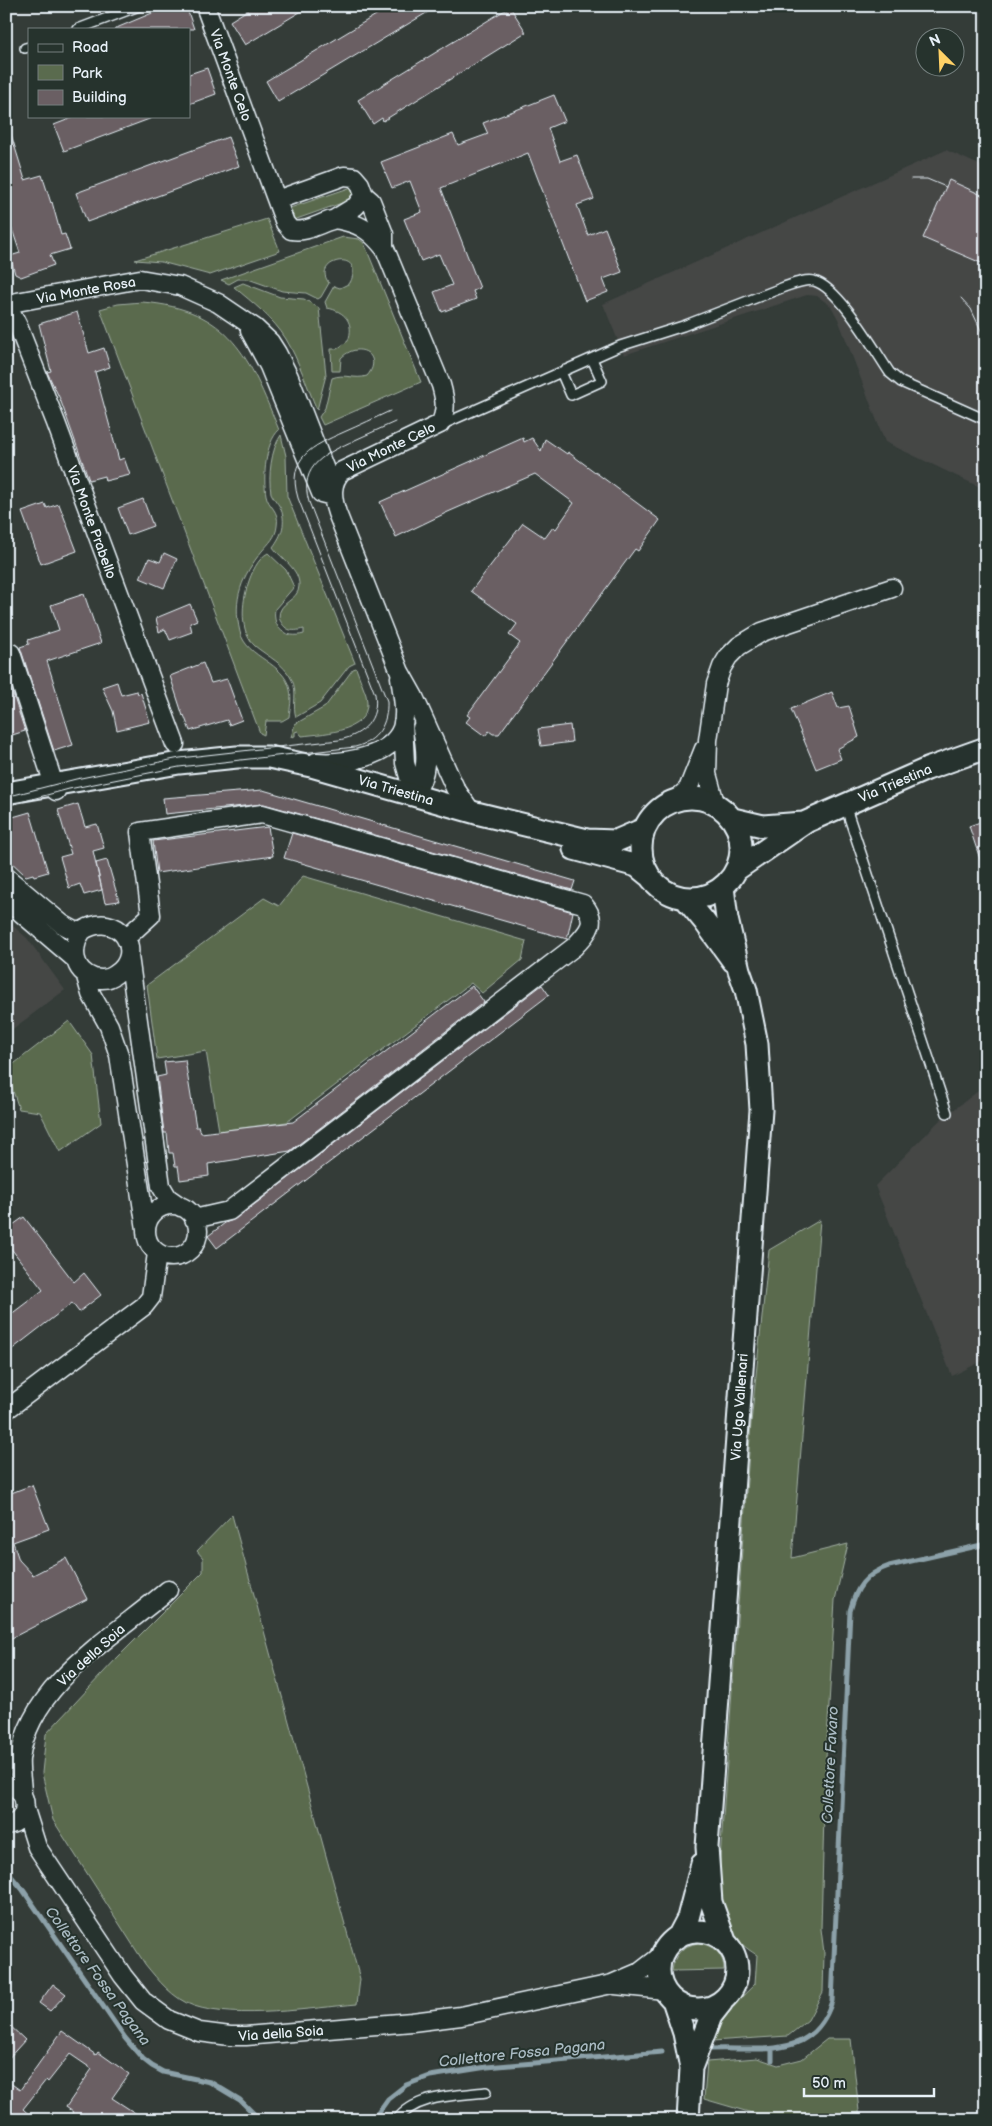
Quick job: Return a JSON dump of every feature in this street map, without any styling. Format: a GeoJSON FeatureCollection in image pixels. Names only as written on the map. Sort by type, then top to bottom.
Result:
{"type":"FeatureCollection","features":[{"type":"Feature","properties":{"kind":"street","name":"Via Monte Celo"},"geometry":{"type":"LineString","coordinates":[[205,6],[285,223],[291,230],[306,230],[335,219],[356,206],[364,195]]}},
{"type":"Feature","properties":{"kind":"street","name":"Via Monte Celo"},"geometry":{"type":"LineString","coordinates":[[277,200],[344,176],[354,177],[360,184],[364,195],[371,201],[384,234],[385,249],[442,388],[445,400],[444,413],[440,424],[347,468],[339,474],[334,489]]}},
{"type":"Feature","properties":{"kind":"street","name":"Via Monte Celo"},"geometry":{"type":"LineString","coordinates":[[335,219],[356,223],[366,228],[385,249]]}},
{"type":"Feature","properties":{"kind":"street","name":"Via Monte Rosa"},"geometry":{"type":"LineString","coordinates":[[7,303],[140,279],[165,282],[218,302],[245,322],[269,366],[322,493],[334,489]]}},
{"type":"Feature","properties":{"kind":"street","name":"Via Monte Prabello"},"geometry":{"type":"LineString","coordinates":[[7,303],[18,326],[52,415],[175,744]]}},
{"type":"Feature","properties":{"kind":"street"},"geometry":{"type":"LineString","coordinates":[[334,489],[337,513],[400,672],[417,703],[455,788],[477,812],[587,840],[604,842],[620,840],[644,829]]}},
{"type":"Feature","properties":{"kind":"street"},"geometry":{"type":"LineString","coordinates":[[715,803],[707,774],[708,740],[716,684],[722,667],[739,646],[762,632],[892,588]]}},
{"type":"Feature","properties":{"kind":"street"},"geometry":{"type":"LineString","coordinates":[[11,653],[56,787]]}},
{"type":"Feature","properties":{"kind":"street"},"geometry":{"type":"LineString","coordinates":[[400,672],[405,763],[414,795]]}},
{"type":"Feature","properties":{"kind":"street"},"geometry":{"type":"LineString","coordinates":[[414,795],[422,784],[426,768],[424,738],[417,703]]}},
{"type":"Feature","properties":{"kind":"street"},"geometry":{"type":"LineString","coordinates":[[285,759],[337,763],[366,758],[396,737],[402,726],[403,719]]}},
{"type":"Feature","properties":{"kind":"street"},"geometry":{"type":"LineString","coordinates":[[677,799],[696,798],[715,803],[733,819],[739,831],[742,844],[741,858],[736,870],[723,887],[705,896],[685,898],[671,894],[658,886],[648,875],[642,860],[640,845],[644,829],[652,816],[688,789],[708,740]]}},
{"type":"Feature","properties":{"kind":"street","name":"Via Triestina"},"geometry":{"type":"LineString","coordinates":[[736,870],[806,822],[927,769],[986,748]]}},
{"type":"Feature","properties":{"kind":"street","name":"Via Triestina"},"geometry":{"type":"LineString","coordinates":[[8,796],[132,771],[228,757],[285,759],[477,812],[505,831],[637,866],[648,875]]}},
{"type":"Feature","properties":{"kind":"street"},"geometry":{"type":"LineString","coordinates":[[126,938],[151,915],[140,832],[262,814],[583,904],[591,918],[589,931],[574,947],[299,1160],[230,1211],[188,1213],[172,1206],[158,1210],[148,1220],[146,1229]]}},
{"type":"Feature","properties":{"kind":"street","name":"Via Triestina"},"geometry":{"type":"LineString","coordinates":[[733,819],[763,826],[806,822]]}},
{"type":"Feature","properties":{"kind":"street"},"geometry":{"type":"LineString","coordinates":[[6,877],[62,924],[75,931],[82,932]]}},
{"type":"Feature","properties":{"kind":"street","name":"Via Ugo Vallenari"},"geometry":{"type":"LineString","coordinates":[[690,2068],[711,2016],[731,1992],[737,1979],[738,1966],[733,1952],[725,1942],[711,1902],[707,1847],[761,1110],[757,1044],[746,990],[738,970],[727,919],[723,887]]}},
{"type":"Feature","properties":{"kind":"street","name":"Via Ugo Vallenari"},"geometry":{"type":"LineString","coordinates":[[685,898],[704,921],[738,970]]}},
{"type":"Feature","properties":{"kind":"street"},"geometry":{"type":"LineString","coordinates":[[6,900],[95,978],[113,977],[121,971],[129,956]]}},
{"type":"Feature","properties":{"kind":"street"},"geometry":{"type":"LineString","coordinates":[[103,924],[112,926],[126,938],[129,946],[161,1186],[168,1198],[188,1213],[197,1226],[197,1236],[189,1250],[182,1255],[174,1257],[157,1253],[146,1238],[118,1055],[109,1026],[91,994],[74,949],[77,939],[82,932],[92,925],[103,924]]}},
{"type":"Feature","properties":{"kind":"street"},"geometry":{"type":"LineString","coordinates":[[6,1410],[144,1306],[151,1297],[157,1253]]}},
{"type":"Feature","properties":{"kind":"street","name":"Via della Soia"},"geometry":{"type":"LineString","coordinates":[[6,1779],[20,1760],[29,1730],[38,1710],[59,1683],[80,1662],[168,1590]]}},
{"type":"Feature","properties":{"kind":"street","name":"Via della Soia"},"geometry":{"type":"LineString","coordinates":[[20,1760],[24,1801],[37,1847],[132,1989],[162,2016],[183,2027],[199,2032],[230,2036],[412,2022],[461,2016],[612,1984],[640,1972],[662,1955]]}},
{"type":"Feature","properties":{"kind":"street"},"geometry":{"type":"LineString","coordinates":[[6,1785],[16,1788],[24,1801]]}},
{"type":"Feature","properties":{"kind":"street","name":"Via della Soia"},"geometry":{"type":"LineString","coordinates":[[6,1826],[17,1822],[22,1816],[24,1801]]}},
{"type":"Feature","properties":{"kind":"street","name":"Via della Soia"},"geometry":{"type":"LineString","coordinates":[[6,1826],[37,1847]]}},
{"type":"Feature","properties":{"kind":"street","name":"Via Ugo Vallenari"},"geometry":{"type":"LineString","coordinates":[[688,2120],[690,2068],[684,2033],[660,1978],[660,1966],[662,1955],[678,1937],[688,1918],[707,1847]]}},
{"type":"Feature","properties":{"kind":"street"},"geometry":{"type":"LineString","coordinates":[[678,1937],[689,1932],[700,1931],[714,1934],[725,1942]]}},
{"type":"Feature","properties":{"kind":"street","name":"Via della Soia"},"geometry":{"type":"LineString","coordinates":[[612,1984],[669,1995]]}},
{"type":"Feature","properties":{"kind":"street"},"geometry":{"type":"LineString","coordinates":[[669,1995],[684,2006],[696,2009],[709,2008],[722,2002]]}},
{"type":"Feature","properties":{"kind":"lane"},"geometry":{"type":"LineString","coordinates":[[81,28],[139,6]]}},
{"type":"Feature","properties":{"kind":"lane"},"geometry":{"type":"LineString","coordinates":[[435,428],[620,346],[692,323],[784,287],[801,282],[814,281],[826,287],[843,303],[890,373],[908,385],[986,420]]}},
{"type":"Feature","properties":{"kind":"lane"},"geometry":{"type":"LineString","coordinates":[[561,372],[571,394],[602,381],[592,358]]}},
{"type":"Feature","properties":{"kind":"lane"},"geometry":{"type":"LineString","coordinates":[[845,805],[947,1114]]}},
{"type":"Feature","properties":{"kind":"lane"},"geometry":{"type":"LineString","coordinates":[[397,2120],[410,2107],[422,2101],[486,2092]]}},
{"type":"Feature","properties":{"kind":"shaded area"},"geometry":{"type":"Polygon","coordinates":[[[946,150],[986,168],[986,490],[885,442],[838,319],[831,306],[817,296],[807,295],[624,355],[603,304],[946,150]]]}},
{"type":"Feature","properties":{"kind":"shaded area"},"geometry":{"type":"Polygon","coordinates":[[[6,920],[27,938],[65,990],[6,1034],[6,920]]]}},
{"type":"Feature","properties":{"kind":"shaded area"},"geometry":{"type":"Polygon","coordinates":[[[986,1085],[986,1359],[952,1376],[875,1186],[939,1121],[986,1085]]]}},
{"type":"Feature","properties":{"kind":"green space"},"geometry":{"type":"Polygon","coordinates":[[[349,188],[354,193],[353,199],[294,220],[290,208],[349,188]]]}},
{"type":"Feature","properties":{"kind":"green space"},"geometry":{"type":"Polygon","coordinates":[[[267,219],[280,251],[210,275],[161,262],[135,260],[267,219]]]}},
{"type":"Feature","properties":{"kind":"green space"},"geometry":{"type":"Polygon","coordinates":[[[343,237],[359,239],[364,243],[421,382],[323,425],[319,417],[325,408],[332,378],[367,376],[372,369],[373,363],[368,353],[362,350],[355,350],[341,358],[340,371],[332,371],[331,349],[337,349],[348,341],[350,329],[347,319],[339,312],[327,308],[325,302],[334,286],[340,288],[350,283],[353,272],[351,265],[346,261],[339,261],[332,263],[327,268],[325,275],[329,283],[318,299],[306,293],[282,291],[248,279],[238,279],[229,284],[221,280],[343,237]]]}},
{"type":"Feature","properties":{"kind":"green space"},"geometry":{"type":"Polygon","coordinates":[[[243,283],[280,297],[304,299],[319,308],[326,375],[317,410],[291,347],[281,331],[234,287],[243,283]]]}},
{"type":"Feature","properties":{"kind":"green space"},"geometry":{"type":"Polygon","coordinates":[[[142,302],[172,307],[197,315],[217,326],[233,341],[246,359],[279,430],[274,436],[268,452],[265,479],[267,499],[277,516],[276,530],[272,540],[255,560],[244,579],[240,588],[237,609],[240,632],[244,641],[257,655],[281,672],[290,690],[289,717],[282,721],[266,721],[264,735],[260,733],[100,309],[118,304],[142,302]]]}},
{"type":"Feature","properties":{"kind":"green space"},"geometry":{"type":"Polygon","coordinates":[[[281,435],[286,456],[287,496],[355,663],[349,666],[320,703],[296,717],[295,689],[289,674],[250,640],[246,633],[243,616],[244,599],[251,576],[258,562],[268,553],[286,570],[294,587],[275,609],[278,627],[286,634],[304,634],[304,629],[289,630],[279,618],[282,608],[296,595],[299,586],[293,569],[273,547],[279,538],[283,523],[280,507],[271,493],[270,479],[273,455],[281,435]]]}},
{"type":"Feature","properties":{"kind":"green space"},"geometry":{"type":"Polygon","coordinates":[[[356,668],[366,695],[367,707],[363,717],[346,728],[323,734],[302,736],[298,731],[295,732],[295,736],[291,737],[295,724],[325,707],[353,669],[356,668]]]}},
{"type":"Feature","properties":{"kind":"green space"},"geometry":{"type":"Polygon","coordinates":[[[303,876],[526,941],[522,960],[482,993],[471,983],[287,1122],[219,1131],[206,1051],[157,1059],[147,985],[264,898],[279,906],[303,876]]]}},
{"type":"Feature","properties":{"kind":"green space"},"geometry":{"type":"Polygon","coordinates":[[[69,1021],[93,1055],[101,1123],[60,1152],[40,1112],[19,1109],[6,1070],[69,1021]]]}},
{"type":"Feature","properties":{"kind":"green space"},"geometry":{"type":"Polygon","coordinates":[[[820,1220],[792,1558],[848,1544],[835,1600],[825,1775],[821,1929],[824,1953],[823,1992],[808,2020],[788,2036],[712,2041],[716,2026],[723,2015],[755,1984],[757,1955],[737,1938],[717,1902],[751,1423],[769,1250],[820,1220]]]}},
{"type":"Feature","properties":{"kind":"green space"},"geometry":{"type":"Polygon","coordinates":[[[232,1515],[360,1979],[357,2004],[252,2013],[211,2010],[194,2006],[179,1999],[145,1964],[53,1820],[42,1773],[46,1734],[116,1659],[203,1572],[203,1558],[197,1551],[232,1515]]]}},
{"type":"Feature","properties":{"kind":"green space"},"geometry":{"type":"Polygon","coordinates":[[[698,1943],[717,1951],[722,1959],[724,1970],[672,1971],[677,1955],[687,1946],[698,1943]]]}},
{"type":"Feature","properties":{"kind":"green space"},"geometry":{"type":"Polygon","coordinates":[[[827,2039],[851,2039],[860,2120],[776,2120],[704,2099],[707,2062],[757,2058],[778,2065],[802,2059],[827,2039]]]}},
{"type":"Feature","properties":{"kind":"building"},"geometry":{"type":"Polygon","coordinates":[[[169,6],[186,6],[194,29],[190,28],[116,28],[169,6]]]}},
{"type":"Feature","properties":{"kind":"building"},"geometry":{"type":"Polygon","coordinates":[[[254,6],[310,6],[245,45],[230,21],[254,6]]]}},
{"type":"Feature","properties":{"kind":"building"},"geometry":{"type":"Polygon","coordinates":[[[391,6],[438,6],[278,102],[266,81],[391,6]]]}},
{"type":"Feature","properties":{"kind":"building"},"geometry":{"type":"Polygon","coordinates":[[[510,7],[526,32],[383,121],[382,118],[373,124],[358,100],[510,7]]]}},
{"type":"Feature","properties":{"kind":"building"},"geometry":{"type":"Polygon","coordinates":[[[207,68],[216,94],[190,104],[190,74],[207,68]]]}},
{"type":"Feature","properties":{"kind":"building"},"geometry":{"type":"Polygon","coordinates":[[[554,95],[565,121],[548,128],[560,161],[577,155],[594,199],[577,205],[588,235],[605,228],[622,272],[603,279],[608,292],[585,301],[528,153],[441,188],[480,288],[473,291],[476,299],[442,312],[434,292],[452,285],[439,254],[421,261],[404,219],[422,212],[410,181],[392,188],[381,162],[453,134],[458,145],[488,134],[483,123],[554,95]]]}},
{"type":"Feature","properties":{"kind":"building"},"geometry":{"type":"Polygon","coordinates":[[[72,118],[152,118],[64,151],[54,125],[72,118]]]}},
{"type":"Feature","properties":{"kind":"building"},"geometry":{"type":"Polygon","coordinates":[[[10,131],[25,180],[42,175],[61,235],[65,234],[70,249],[50,255],[54,265],[21,277],[15,274],[10,256],[20,253],[12,229],[6,230],[6,132],[10,131]]]}},
{"type":"Feature","properties":{"kind":"building"},"geometry":{"type":"Polygon","coordinates":[[[228,137],[239,166],[87,222],[76,193],[228,137]]]}},
{"type":"Feature","properties":{"kind":"building"},"geometry":{"type":"Polygon","coordinates":[[[949,180],[986,197],[986,265],[923,238],[949,180]]]}},
{"type":"Feature","properties":{"kind":"building"},"geometry":{"type":"Polygon","coordinates":[[[77,312],[89,353],[104,348],[110,367],[95,372],[119,460],[124,458],[130,475],[105,481],[104,476],[89,480],[60,399],[47,372],[51,371],[39,324],[77,312]]]}},
{"type":"Feature","properties":{"kind":"building"},"geometry":{"type":"Polygon","coordinates":[[[523,438],[524,442],[532,438],[541,451],[545,439],[567,454],[568,452],[660,520],[638,551],[635,549],[499,734],[493,734],[489,731],[485,736],[466,722],[470,717],[467,715],[520,643],[509,635],[517,624],[471,591],[523,523],[545,538],[553,527],[556,529],[574,503],[535,474],[396,537],[380,502],[523,438]]]}},
{"type":"Feature","properties":{"kind":"building"},"geometry":{"type":"Polygon","coordinates":[[[143,499],[153,526],[128,535],[118,508],[143,499]]]}},
{"type":"Feature","properties":{"kind":"building"},"geometry":{"type":"Polygon","coordinates":[[[45,504],[47,508],[59,504],[77,551],[41,564],[22,512],[45,504]]]}},
{"type":"Feature","properties":{"kind":"building"},"geometry":{"type":"Polygon","coordinates":[[[164,553],[177,559],[164,588],[140,578],[149,558],[160,562],[164,553]]]}},
{"type":"Feature","properties":{"kind":"building"},"geometry":{"type":"Polygon","coordinates":[[[84,594],[101,643],[47,661],[73,745],[54,751],[20,647],[29,644],[28,640],[59,630],[51,605],[84,594]]]}},
{"type":"Feature","properties":{"kind":"building"},"geometry":{"type":"Polygon","coordinates":[[[190,604],[197,620],[190,623],[192,632],[170,640],[165,629],[159,632],[156,618],[190,604]]]}},
{"type":"Feature","properties":{"kind":"building"},"geometry":{"type":"Polygon","coordinates":[[[203,663],[211,683],[227,679],[242,720],[229,725],[227,720],[190,731],[170,676],[203,663]]]}},
{"type":"Feature","properties":{"kind":"building"},"geometry":{"type":"Polygon","coordinates":[[[6,673],[25,731],[6,737],[6,673]]]}},
{"type":"Feature","properties":{"kind":"building"},"geometry":{"type":"Polygon","coordinates":[[[117,682],[121,695],[137,691],[138,694],[141,693],[150,722],[117,730],[113,711],[102,687],[117,682]]]}},
{"type":"Feature","properties":{"kind":"building"},"geometry":{"type":"Polygon","coordinates":[[[832,692],[838,708],[849,706],[859,737],[837,749],[841,759],[816,769],[791,709],[832,692]]]}},
{"type":"Feature","properties":{"kind":"building"},"geometry":{"type":"Polygon","coordinates":[[[570,725],[572,742],[541,746],[538,729],[570,725]]]}},
{"type":"Feature","properties":{"kind":"building"},"geometry":{"type":"Polygon","coordinates":[[[263,790],[575,881],[572,890],[264,804],[165,814],[163,798],[263,790]]]}},
{"type":"Feature","properties":{"kind":"building"},"geometry":{"type":"Polygon","coordinates":[[[78,804],[85,827],[97,824],[104,848],[93,851],[102,890],[84,895],[80,884],[69,888],[60,857],[71,854],[58,810],[78,804]]]}},
{"type":"Feature","properties":{"kind":"building"},"geometry":{"type":"Polygon","coordinates":[[[30,812],[48,872],[26,876],[6,857],[6,819],[30,812]]]}},
{"type":"Feature","properties":{"kind":"building"},"geometry":{"type":"Polygon","coordinates":[[[986,820],[986,868],[983,868],[969,826],[986,820]]]}},
{"type":"Feature","properties":{"kind":"building"},"geometry":{"type":"Polygon","coordinates":[[[268,827],[273,856],[157,873],[153,841],[268,827]]]}},
{"type":"Feature","properties":{"kind":"building"},"geometry":{"type":"Polygon","coordinates":[[[292,833],[573,912],[567,939],[284,858],[292,833]]]}},
{"type":"Feature","properties":{"kind":"building"},"geometry":{"type":"Polygon","coordinates":[[[107,860],[119,901],[105,903],[96,863],[107,860]]]}},
{"type":"Feature","properties":{"kind":"building"},"geometry":{"type":"Polygon","coordinates":[[[542,985],[549,995],[217,1248],[208,1236],[225,1223],[235,1219],[542,985]]]}},
{"type":"Feature","properties":{"kind":"building"},"geometry":{"type":"Polygon","coordinates":[[[472,986],[484,1002],[290,1151],[208,1164],[209,1176],[180,1180],[178,1166],[175,1166],[173,1153],[169,1153],[167,1133],[164,1133],[157,1077],[166,1075],[164,1062],[185,1060],[196,1127],[199,1127],[201,1133],[293,1122],[472,986]]]}},
{"type":"Feature","properties":{"kind":"building"},"geometry":{"type":"Polygon","coordinates":[[[24,1217],[74,1282],[84,1273],[101,1295],[79,1312],[72,1303],[6,1354],[6,1318],[43,1290],[6,1242],[6,1230],[24,1217]]]}},
{"type":"Feature","properties":{"kind":"building"},"geometry":{"type":"Polygon","coordinates":[[[32,1485],[49,1529],[13,1542],[19,1560],[33,1575],[66,1558],[87,1599],[6,1641],[6,1495],[32,1485]]]}},
{"type":"Feature","properties":{"kind":"building"},"geometry":{"type":"Polygon","coordinates":[[[53,1984],[66,1994],[50,2011],[39,2003],[53,1984]]]}},
{"type":"Feature","properties":{"kind":"building"},"geometry":{"type":"Polygon","coordinates":[[[6,2022],[25,2040],[6,2061],[6,2022]]]}},
{"type":"Feature","properties":{"kind":"building"},"geometry":{"type":"Polygon","coordinates":[[[62,2031],[96,2055],[98,2052],[129,2074],[112,2098],[146,2120],[68,2120],[73,2112],[66,2107],[92,2069],[70,2054],[23,2109],[35,2120],[6,2120],[6,2080],[20,2090],[62,2031]]]}},
{"type":"Feature","properties":{"kind":"waterway","name":"Collettore Favaro"},"geometry":{"type":"LineString","coordinates":[[711,2049],[766,2049],[783,2047],[799,2042],[812,2034],[823,2020],[832,2001],[850,1611],[855,1595],[863,1583],[881,1569],[986,1544]]}},
{"type":"Feature","properties":{"kind":"waterway","name":"Collettore Fossa Pagana"},"geometry":{"type":"LineString","coordinates":[[6,1870],[23,1890],[125,2038],[143,2059],[163,2072],[210,2082],[240,2100],[260,2120]]}},
{"type":"Feature","properties":{"kind":"waterway","name":"Collettore Fossa Pagana"},"geometry":{"type":"LineString","coordinates":[[772,2049],[772,2060]]}},
{"type":"Feature","properties":{"kind":"waterway","name":"Collettore Fossa Pagana"},"geometry":{"type":"LineString","coordinates":[[373,2120],[388,2099],[406,2085],[430,2076],[487,2067],[662,2052]]}},
{"type":"Feature","properties":{"kind":"tram line"},"geometry":{"type":"LineString","coordinates":[[911,179],[927,179],[946,187]]}},
{"type":"Feature","properties":{"kind":"tram line"},"geometry":{"type":"LineString","coordinates":[[961,298],[971,309],[986,341]]}},
{"type":"Feature","properties":{"kind":"tram line"},"geometry":{"type":"LineString","coordinates":[[6,797],[76,779],[180,758],[339,740],[356,734],[368,724],[375,711],[375,694],[298,498],[295,484],[299,463],[313,448],[322,442],[390,411]]}},
{"type":"Feature","properties":{"kind":"tram line"},"geometry":{"type":"LineString","coordinates":[[6,806],[69,789],[179,767],[355,747],[370,741],[380,730],[386,717],[387,701],[309,502],[307,489],[311,470],[317,462],[334,450],[395,422]]}}]}
